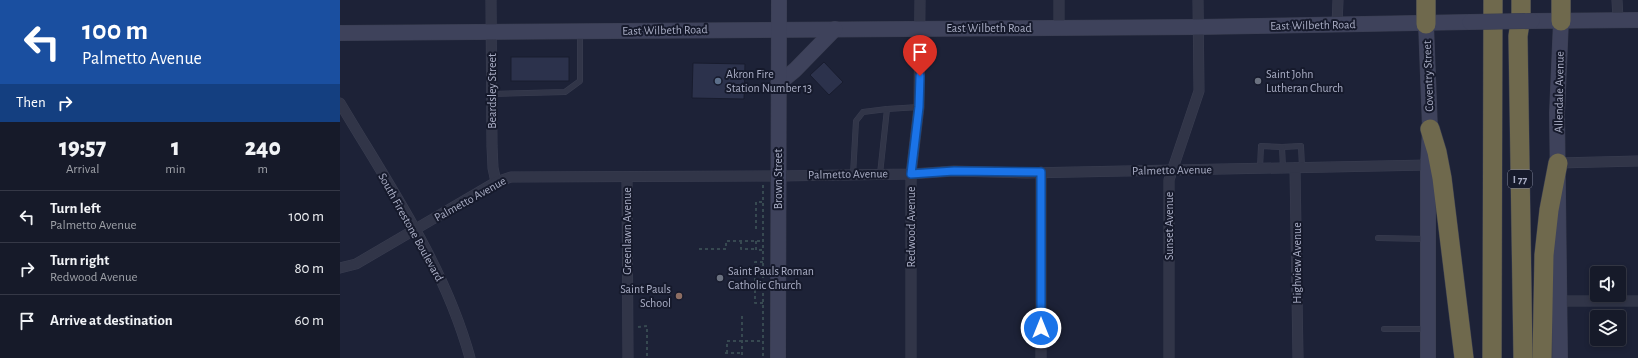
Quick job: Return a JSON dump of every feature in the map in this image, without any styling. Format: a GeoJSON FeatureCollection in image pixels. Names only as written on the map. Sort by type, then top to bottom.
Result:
{"type":"FeatureCollection","features":[{"type":"Feature","properties":{"kind":"highway"},"geometry":{"type":"LineString","coordinates":[[1426,0],[1426,24]]}},
{"type":"Feature","properties":{"kind":"highway","name":"I 77"},"geometry":{"type":"LineString","coordinates":[[1492,358],[1493,0]]}},
{"type":"Feature","properties":{"kind":"highway","name":"I 77"},"geometry":{"type":"LineString","coordinates":[[1521,0],[1521,16],[1518,36],[1523,358]]}},
{"type":"Feature","properties":{"kind":"highway"},"geometry":{"type":"LineString","coordinates":[[1561,21],[1562,0]]}},
{"type":"Feature","properties":{"kind":"highway"},"geometry":{"type":"LineString","coordinates":[[1430,129],[1437,152],[1442,178],[1464,358]]}},
{"type":"Feature","properties":{"kind":"highway"},"geometry":{"type":"LineString","coordinates":[[1542,358],[1544,255],[1549,210],[1558,163]]}},
{"type":"Feature","properties":{"kind":"main road","name":"Brown Street"},"geometry":{"type":"LineString","coordinates":[[778,358],[779,0]]}},
{"type":"Feature","properties":{"kind":"main road","name":"East Wilbeth Road"},"geometry":{"type":"LineString","coordinates":[[340,33],[1198,27],[1426,24],[1618,19],[1638,20]]}},
{"type":"Feature","properties":{"kind":"main road","name":"Allendale Avenue"},"geometry":{"type":"LineString","coordinates":[[1560,358],[1557,114],[1561,21]]}},
{"type":"Feature","properties":{"kind":"main road","name":"Coventry Street"},"geometry":{"type":"LineString","coordinates":[[1426,24],[1430,129],[1428,165],[1428,358]]}},
{"type":"Feature","properties":{"kind":"main road"},"geometry":{"type":"LineString","coordinates":[[778,84],[795,70],[835,30]]}},
{"type":"Feature","properties":{"kind":"street","name":"Beardsley Street"},"geometry":{"type":"LineString","coordinates":[[491,0],[493,168],[496,182]]}},
{"type":"Feature","properties":{"kind":"street","name":"Redwood Avenue"},"geometry":{"type":"LineString","coordinates":[[911,358],[911,174],[919,107],[920,0]]}},
{"type":"Feature","properties":{"kind":"street"},"geometry":{"type":"LineString","coordinates":[[1059,0],[1059,28]]}},
{"type":"Feature","properties":{"kind":"street","name":"Sunset Avenue"},"geometry":{"type":"LineString","coordinates":[[1169,358],[1170,180],[1172,169],[1199,91],[1198,0]]}},
{"type":"Feature","properties":{"kind":"street"},"geometry":{"type":"LineString","coordinates":[[1337,25],[1338,0]]}},
{"type":"Feature","properties":{"kind":"street"},"geometry":{"type":"LineString","coordinates":[[1617,0],[1618,19]]}},
{"type":"Feature","properties":{"kind":"street","name":"South Firestone Boulevard"},"geometry":{"type":"LineString","coordinates":[[340,103],[415,230],[444,285],[470,358]]}},
{"type":"Feature","properties":{"kind":"street"},"geometry":{"type":"LineString","coordinates":[[1558,163],[1638,161]]}},
{"type":"Feature","properties":{"kind":"street","name":"Palmetto Avenue"},"geometry":{"type":"LineString","coordinates":[[340,268],[356,264],[496,182],[511,177],[778,176],[911,174],[954,171],[1041,172],[1428,165]]}},
{"type":"Feature","properties":{"kind":"street","name":"Highview Avenue"},"geometry":{"type":"LineString","coordinates":[[1298,167],[1298,358]]}},
{"type":"Feature","properties":{"kind":"street"},"geometry":{"type":"LineString","coordinates":[[1041,172],[1041,358]]}},
{"type":"Feature","properties":{"kind":"street","name":"Greenlawn Avenue"},"geometry":{"type":"LineString","coordinates":[[627,177],[628,358]]}},
{"type":"Feature","properties":{"kind":"street"},"geometry":{"type":"LineString","coordinates":[[1559,301],[1638,301]]}},
{"type":"Feature","properties":{"kind":"lane"},"geometry":{"type":"LineString","coordinates":[[492,94],[565,92],[580,81],[580,31]]}},
{"type":"Feature","properties":{"kind":"lane"},"geometry":{"type":"LineString","coordinates":[[854,174],[856,121],[863,112],[919,107]]}},
{"type":"Feature","properties":{"kind":"lane"},"geometry":{"type":"LineString","coordinates":[[880,174],[887,109]]}},
{"type":"Feature","properties":{"kind":"lane"},"geometry":{"type":"LineString","coordinates":[[1260,168],[1261,146],[1301,146],[1298,167]]}},
{"type":"Feature","properties":{"kind":"lane"},"geometry":{"type":"LineString","coordinates":[[1282,147],[1283,168]]}},
{"type":"Feature","properties":{"kind":"lane"},"geometry":{"type":"LineString","coordinates":[[1378,238],[1428,240]]}},
{"type":"Feature","properties":{"kind":"lane"},"geometry":{"type":"LineString","coordinates":[[1384,330],[1428,329]]}},
{"type":"Feature","properties":{"kind":"path"},"geometry":{"type":"LineString","coordinates":[[755,184],[763,184],[763,358]]}},
{"type":"Feature","properties":{"kind":"path"},"geometry":{"type":"LineString","coordinates":[[756,229],[756,202],[763,202]]}},
{"type":"Feature","properties":{"kind":"path"},"geometry":{"type":"LineString","coordinates":[[756,240],[756,249]]}},
{"type":"Feature","properties":{"kind":"path"},"geometry":{"type":"LineString","coordinates":[[699,249],[726,249],[726,241],[763,241]]}},
{"type":"Feature","properties":{"kind":"path"},"geometry":{"type":"LineString","coordinates":[[741,241],[741,249],[763,250]]}},
{"type":"Feature","properties":{"kind":"path"},"geometry":{"type":"LineString","coordinates":[[763,262],[755,262],[755,303],[763,303]]}},
{"type":"Feature","properties":{"kind":"path"},"geometry":{"type":"LineString","coordinates":[[755,282],[763,282]]}},
{"type":"Feature","properties":{"kind":"path"},"geometry":{"type":"LineString","coordinates":[[742,316],[742,358]]}},
{"type":"Feature","properties":{"kind":"path"},"geometry":{"type":"LineString","coordinates":[[638,322],[638,334]]}},
{"type":"Feature","properties":{"kind":"path"},"geometry":{"type":"LineString","coordinates":[[638,326],[647,326],[647,358]]}},
{"type":"Feature","properties":{"kind":"path"},"geometry":{"type":"LineString","coordinates":[[742,353],[726,353],[727,341],[763,341]]}},
{"type":"Feature","properties":{"kind":"building"},"geometry":{"type":"Polygon","coordinates":[[[511,57],[569,57],[569,81],[511,81],[511,57]]]}},
{"type":"Feature","properties":{"kind":"building"},"geometry":{"type":"Polygon","coordinates":[[[824,62],[843,82],[829,95],[810,75],[824,62]]]}},
{"type":"Feature","properties":{"kind":"building","name":"Akron Fire Station Number 13"},"geometry":{"type":"Polygon","coordinates":[[[693,63],[745,64],[744,99],[692,98],[693,63]]]}},
{"type":"Feature","properties":{"kind":"place","name":"Akron Fire Station Number 13"},"geometry":{"type":"Point","coordinates":[718,81]}},
{"type":"Feature","properties":{"kind":"place","name":"Saint John Lutheran Church"},"geometry":{"type":"Point","coordinates":[1258,81]}},
{"type":"Feature","properties":{"kind":"place","name":"Saint Pauls Roman Catholic Church"},"geometry":{"type":"Point","coordinates":[720,278]}},
{"type":"Feature","properties":{"kind":"place","name":"Saint Pauls School"},"geometry":{"type":"Point","coordinates":[679,296]}},
{"type":"Feature","properties":{"kind":"route"},"geometry":{"type":"LineString","coordinates":[[920,76],[919,107],[911,174],[954,171],[1041,172],[1041,328]]}}]}
